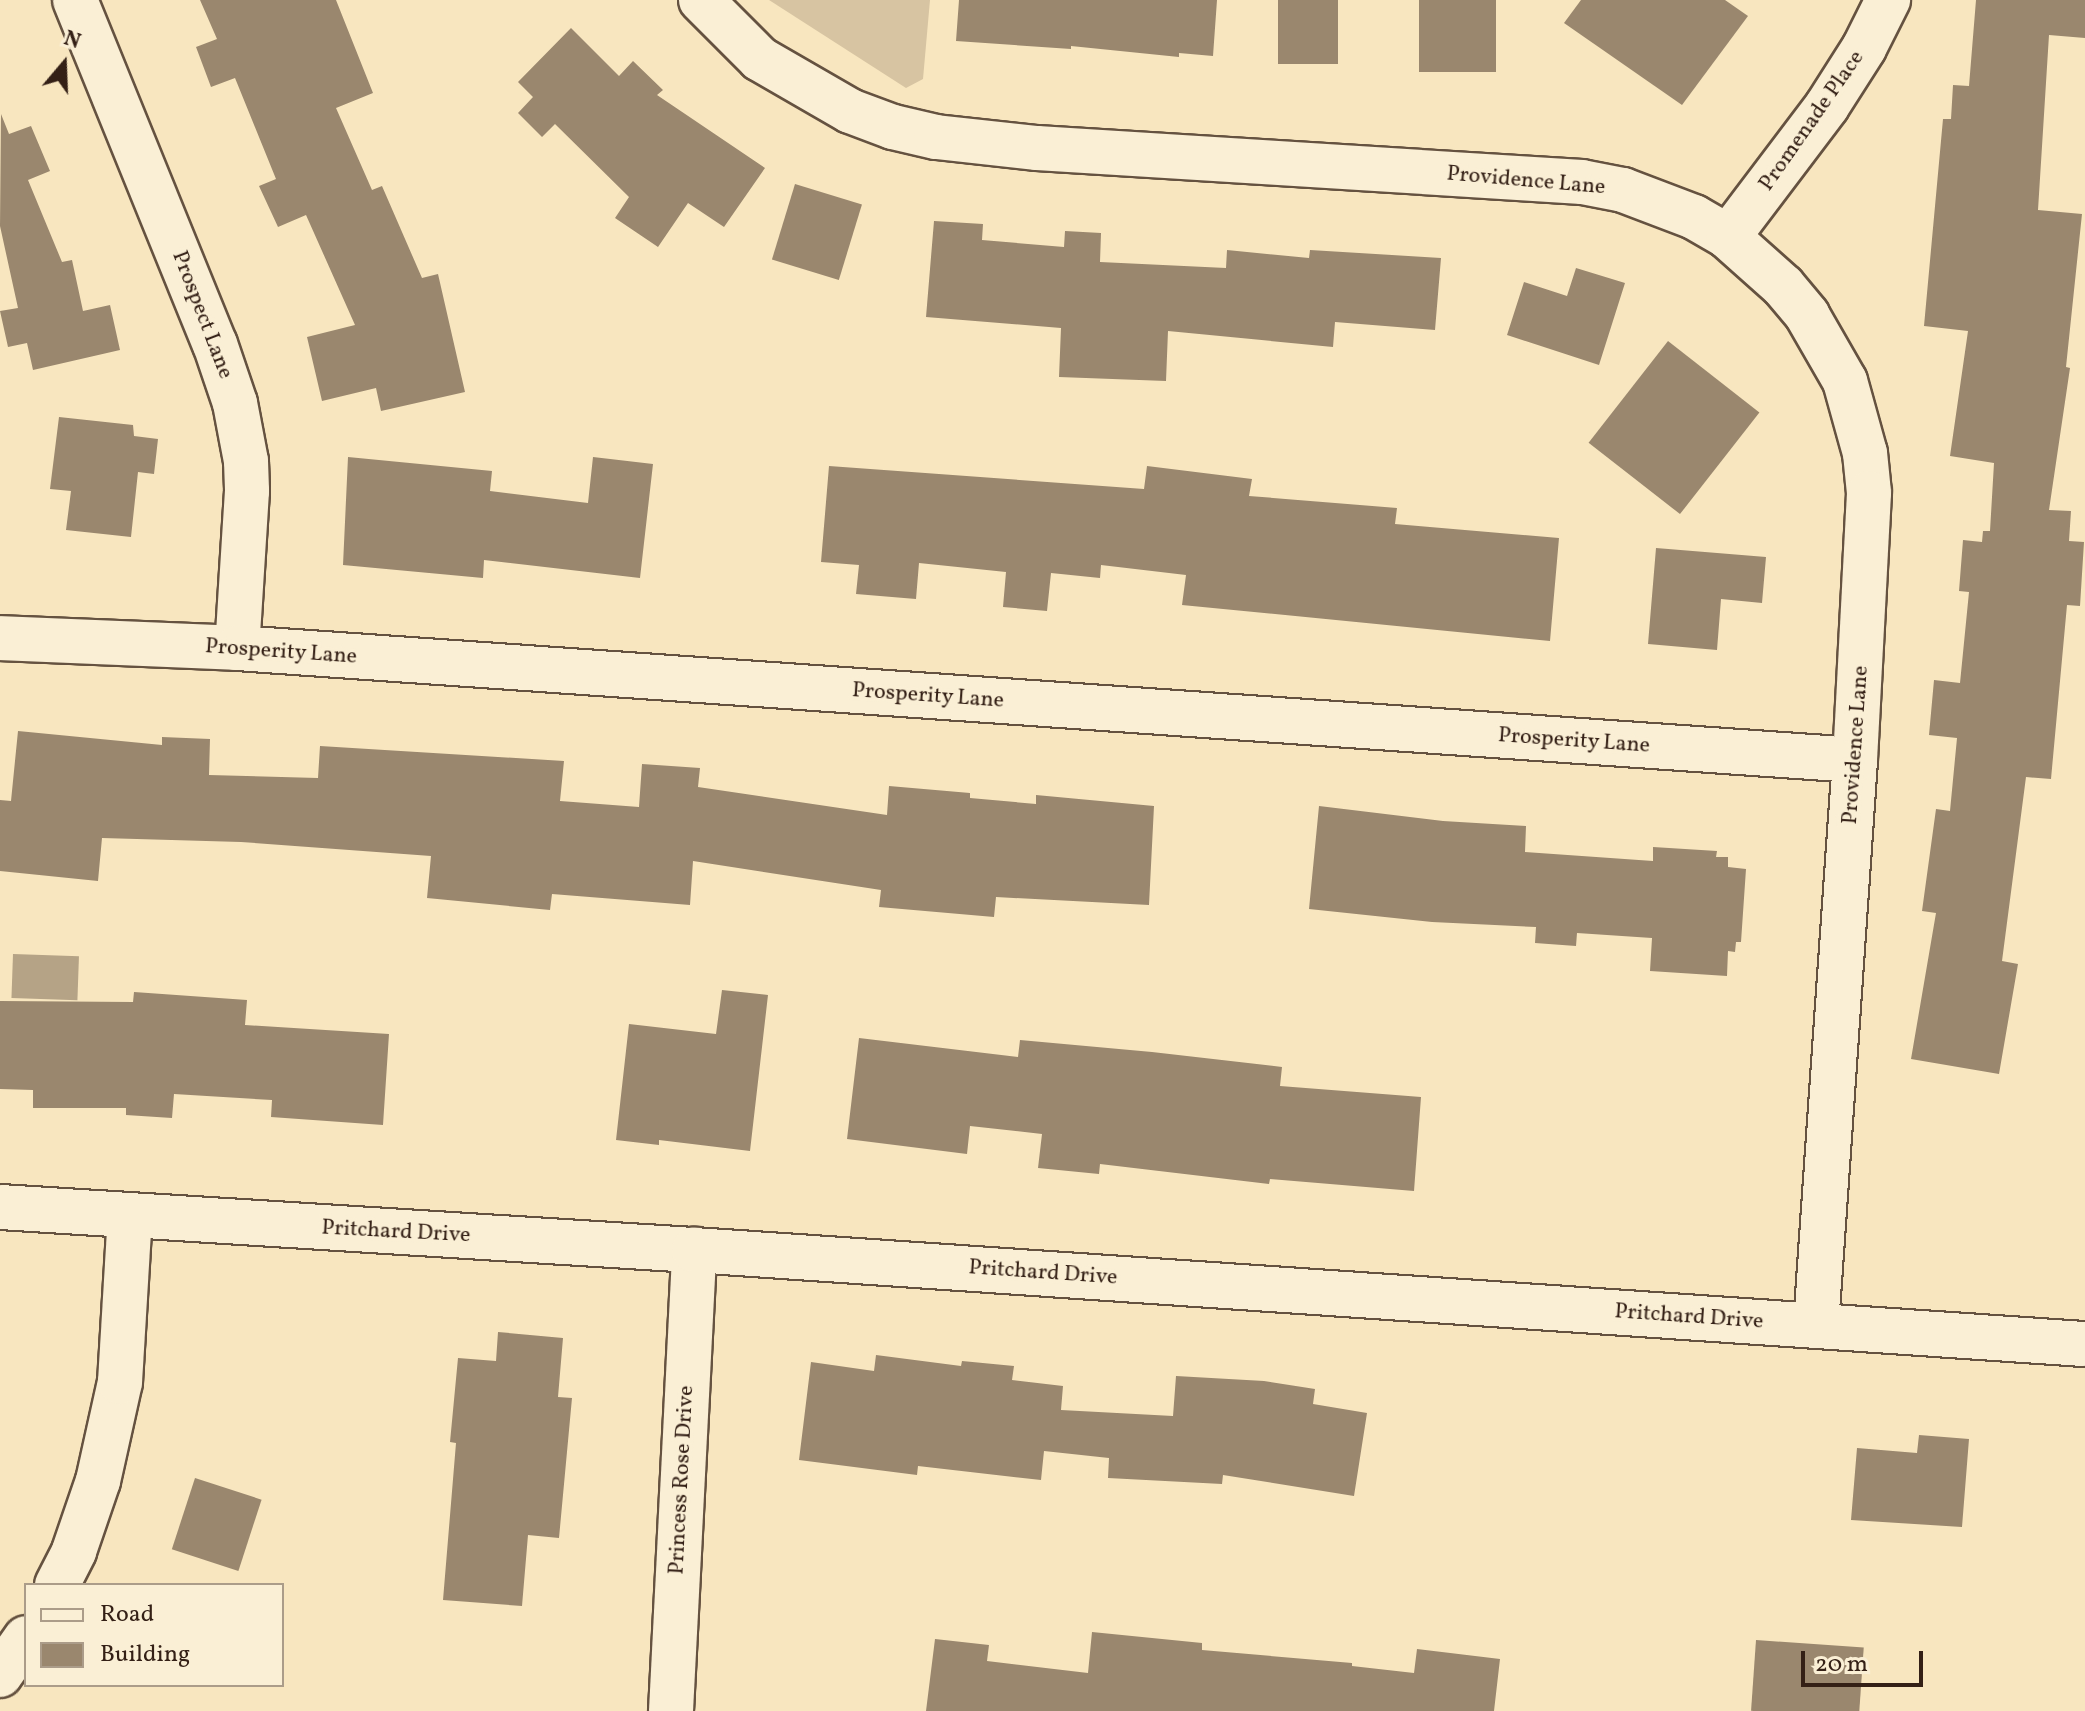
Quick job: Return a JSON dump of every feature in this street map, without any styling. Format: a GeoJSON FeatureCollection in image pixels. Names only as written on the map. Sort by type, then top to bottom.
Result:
{"type":"FeatureCollection","features":[{"type":"Feature","properties":{"kind":"street","name":"Prospect Lane"},"geometry":{"type":"LineString","coordinates":[[75,0],[215,344],[235,403],[246,461],[247,491],[237,648]]}},
{"type":"Feature","properties":{"kind":"street","name":"Providence Lane"},"geometry":{"type":"LineString","coordinates":[[701,0],[760,59],[805,88],[850,111],[936,137],[1037,148],[1582,182],[1659,202],[1728,237],[1783,286],[1807,315],[1845,381],[1856,415],[1869,493],[1855,760],[1816,1325]]}},
{"type":"Feature","properties":{"kind":"street","name":"Promenade Place"},"geometry":{"type":"LineString","coordinates":[[1728,237],[1835,95],[1888,0]]}},
{"type":"Feature","properties":{"kind":"street","name":"Prosperity Lane"},"geometry":{"type":"LineString","coordinates":[[0,638],[237,648],[1855,760]]}},
{"type":"Feature","properties":{"kind":"street","name":"Pritchard Drive"},"geometry":{"type":"LineString","coordinates":[[0,1207],[694,1250],[2085,1344]]}},
{"type":"Feature","properties":{"kind":"street"},"geometry":{"type":"LineString","coordinates":[[58,1583],[74,1551],[98,1481],[117,1398],[123,1356],[130,1216]]}},
{"type":"Feature","properties":{"kind":"street","name":"Princess Rose Drive"},"geometry":{"type":"LineString","coordinates":[[671,1711],[694,1250]]}},
{"type":"Feature","properties":{"kind":"street"},"geometry":{"type":"LineString","coordinates":[[0,1675],[24,1641]]}},
{"type":"Feature","properties":{"kind":"shaded area"},"geometry":{"type":"Polygon","coordinates":[[[769,0],[930,0],[923,79],[906,88],[769,0]]]}},
{"type":"Feature","properties":{"kind":"shaded area"},"geometry":{"type":"Polygon","coordinates":[[[13,954],[79,956],[77,1000],[11,998],[13,954]]]}},
{"type":"Feature","properties":{"kind":"building"},"geometry":{"type":"Polygon","coordinates":[[[200,0],[336,0],[373,93],[336,108],[372,190],[382,186],[422,278],[438,274],[465,392],[381,411],[376,388],[322,401],[307,337],[355,325],[306,215],[278,227],[259,186],[276,179],[235,78],[211,87],[196,47],[217,39],[200,0]]]}},
{"type":"Feature","properties":{"kind":"building"},"geometry":{"type":"Polygon","coordinates":[[[959,0],[1217,0],[1213,56],[1179,53],[1179,57],[1071,46],[1071,49],[956,41],[959,0]]]}},
{"type":"Feature","properties":{"kind":"building"},"geometry":{"type":"Polygon","coordinates":[[[1278,0],[1338,0],[1338,64],[1278,64],[1278,0]]]}},
{"type":"Feature","properties":{"kind":"building"},"geometry":{"type":"Polygon","coordinates":[[[1419,0],[1496,0],[1496,72],[1419,72],[1419,0]]]}},
{"type":"Feature","properties":{"kind":"building"},"geometry":{"type":"Polygon","coordinates":[[[1581,0],[1725,0],[1748,16],[1682,105],[1564,23],[1581,0]]]}},
{"type":"Feature","properties":{"kind":"building"},"geometry":{"type":"Polygon","coordinates":[[[1976,0],[2085,0],[2085,38],[2049,35],[2038,210],[2082,214],[2066,367],[2070,368],[2049,510],[2071,511],[2069,541],[2084,542],[2080,606],[2067,605],[2051,779],[2026,777],[2002,961],[2018,964],[1999,1074],[1911,1059],[1936,913],[1922,911],[1936,809],[1950,811],[1957,738],[1929,735],[1934,680],[1960,683],[1969,592],[1959,591],[1963,540],[1982,542],[1983,531],[1990,531],[1994,463],[1950,456],[1968,331],[1924,326],[1943,119],[1951,119],[1953,85],[1969,86],[1976,0]]]}},
{"type":"Feature","properties":{"kind":"building"},"geometry":{"type":"Polygon","coordinates":[[[571,28],[619,76],[633,61],[663,90],[657,95],[765,168],[724,227],[688,203],[658,247],[615,218],[629,197],[555,124],[542,137],[518,113],[533,97],[518,82],[571,28]]]}},
{"type":"Feature","properties":{"kind":"building"},"geometry":{"type":"Polygon","coordinates":[[[1,114],[9,134],[31,126],[50,171],[28,180],[62,262],[72,260],[83,311],[110,305],[120,350],[33,370],[27,343],[8,347],[0,311],[18,308],[0,226],[1,114]]]}},
{"type":"Feature","properties":{"kind":"building"},"geometry":{"type":"Polygon","coordinates":[[[795,184],[862,204],[839,280],[772,260],[795,184]]]}},
{"type":"Feature","properties":{"kind":"building"},"geometry":{"type":"Polygon","coordinates":[[[934,221],[983,224],[982,240],[1064,247],[1065,231],[1101,233],[1100,262],[1226,268],[1227,250],[1309,258],[1310,250],[1441,258],[1435,330],[1335,322],[1333,347],[1168,331],[1166,381],[1059,377],[1061,328],[926,317],[934,221]]]}},
{"type":"Feature","properties":{"kind":"building"},"geometry":{"type":"Polygon","coordinates":[[[1576,268],[1625,283],[1599,365],[1507,335],[1524,282],[1567,296],[1576,268]]]}},
{"type":"Feature","properties":{"kind":"building"},"geometry":{"type":"Polygon","coordinates":[[[1668,341],[1759,412],[1680,514],[1589,443],[1668,341]]]}},
{"type":"Feature","properties":{"kind":"building"},"geometry":{"type":"Polygon","coordinates":[[[59,417],[133,425],[134,436],[158,439],[154,474],[138,472],[131,537],[66,530],[71,491],[50,489],[59,417]]]}},
{"type":"Feature","properties":{"kind":"building"},"geometry":{"type":"Polygon","coordinates":[[[348,457],[492,471],[490,491],[588,503],[593,457],[653,464],[640,578],[484,560],[483,578],[343,565],[348,457]]]}},
{"type":"Feature","properties":{"kind":"building"},"geometry":{"type":"Polygon","coordinates":[[[829,466],[1144,489],[1147,466],[1252,479],[1249,496],[1397,508],[1395,524],[1559,538],[1550,641],[1182,605],[1186,575],[1101,565],[1100,578],[1051,573],[1047,611],[1003,607],[1006,572],[919,563],[916,599],[856,594],[859,565],[821,562],[829,466]]]}},
{"type":"Feature","properties":{"kind":"building"},"geometry":{"type":"Polygon","coordinates":[[[1656,548],[1766,557],[1762,603],[1721,599],[1717,650],[1648,644],[1656,548]]]}},
{"type":"Feature","properties":{"kind":"building"},"geometry":{"type":"Polygon","coordinates":[[[18,731],[162,745],[162,737],[210,739],[209,775],[318,778],[320,746],[564,761],[560,801],[639,807],[642,764],[700,768],[698,787],[887,815],[889,786],[970,793],[970,798],[1036,804],[1036,795],[1154,806],[1149,905],[996,897],[994,917],[879,907],[881,890],[693,861],[690,905],[552,894],[550,910],[427,898],[431,856],[241,842],[102,838],[98,881],[0,871],[0,800],[11,801],[18,731]]]}},
{"type":"Feature","properties":{"kind":"building"},"geometry":{"type":"Polygon","coordinates":[[[1319,806],[1443,821],[1526,826],[1525,852],[1653,861],[1653,847],[1717,851],[1716,857],[1728,857],[1728,867],[1746,869],[1741,942],[1736,942],[1735,952],[1728,951],[1727,976],[1650,971],[1652,938],[1577,933],[1576,946],[1535,943],[1536,927],[1432,922],[1309,909],[1319,806]]]}},
{"type":"Feature","properties":{"kind":"building"},"geometry":{"type":"Polygon","coordinates":[[[722,990],[768,995],[750,1151],[659,1140],[659,1145],[616,1140],[629,1024],[716,1034],[722,990]]]}},
{"type":"Feature","properties":{"kind":"building"},"geometry":{"type":"Polygon","coordinates":[[[134,992],[247,1000],[245,1025],[389,1034],[383,1125],[271,1117],[272,1100],[174,1094],[172,1118],[126,1115],[126,1108],[33,1108],[33,1090],[0,1089],[0,1001],[133,1002],[134,992]]]}},
{"type":"Feature","properties":{"kind":"building"},"geometry":{"type":"Polygon","coordinates":[[[859,1038],[1018,1057],[1020,1040],[1152,1052],[1282,1067],[1280,1086],[1421,1097],[1414,1191],[1270,1179],[1269,1184],[1100,1164],[1099,1174],[1038,1168],[1042,1134],[970,1126],[967,1154],[847,1139],[859,1038]]]}},
{"type":"Feature","properties":{"kind":"building"},"geometry":{"type":"Polygon","coordinates":[[[498,1332],[563,1338],[558,1397],[572,1398],[559,1538],[528,1535],[522,1606],[443,1600],[456,1443],[450,1442],[458,1358],[496,1361],[498,1332]]]}},
{"type":"Feature","properties":{"kind":"building"},"geometry":{"type":"Polygon","coordinates":[[[876,1355],[961,1366],[962,1361],[1014,1366],[1012,1380],[1063,1386],[1061,1410],[1173,1416],[1176,1376],[1264,1381],[1315,1389],[1313,1404],[1367,1413],[1354,1496],[1223,1475],[1222,1484],[1108,1478],[1109,1458],[1044,1451],[1041,1480],[918,1466],[917,1475],[799,1460],[811,1362],[874,1371],[876,1355]]]}},
{"type":"Feature","properties":{"kind":"building"},"geometry":{"type":"Polygon","coordinates":[[[1919,1435],[1969,1439],[1962,1527],[1851,1520],[1857,1448],[1917,1453],[1919,1435]]]}},
{"type":"Feature","properties":{"kind":"building"},"geometry":{"type":"Polygon","coordinates":[[[195,1478],[262,1500],[238,1571],[172,1549],[195,1478]]]}},
{"type":"Feature","properties":{"kind":"building"},"geometry":{"type":"Polygon","coordinates":[[[1092,1632],[1202,1643],[1202,1650],[1352,1663],[1352,1666],[1414,1673],[1417,1649],[1500,1659],[1494,1711],[926,1711],[935,1639],[989,1645],[987,1661],[1088,1673],[1092,1632]]]}},
{"type":"Feature","properties":{"kind":"building"},"geometry":{"type":"Polygon","coordinates":[[[1756,1640],[1864,1648],[1859,1711],[1751,1711],[1756,1640]]]}}]}
